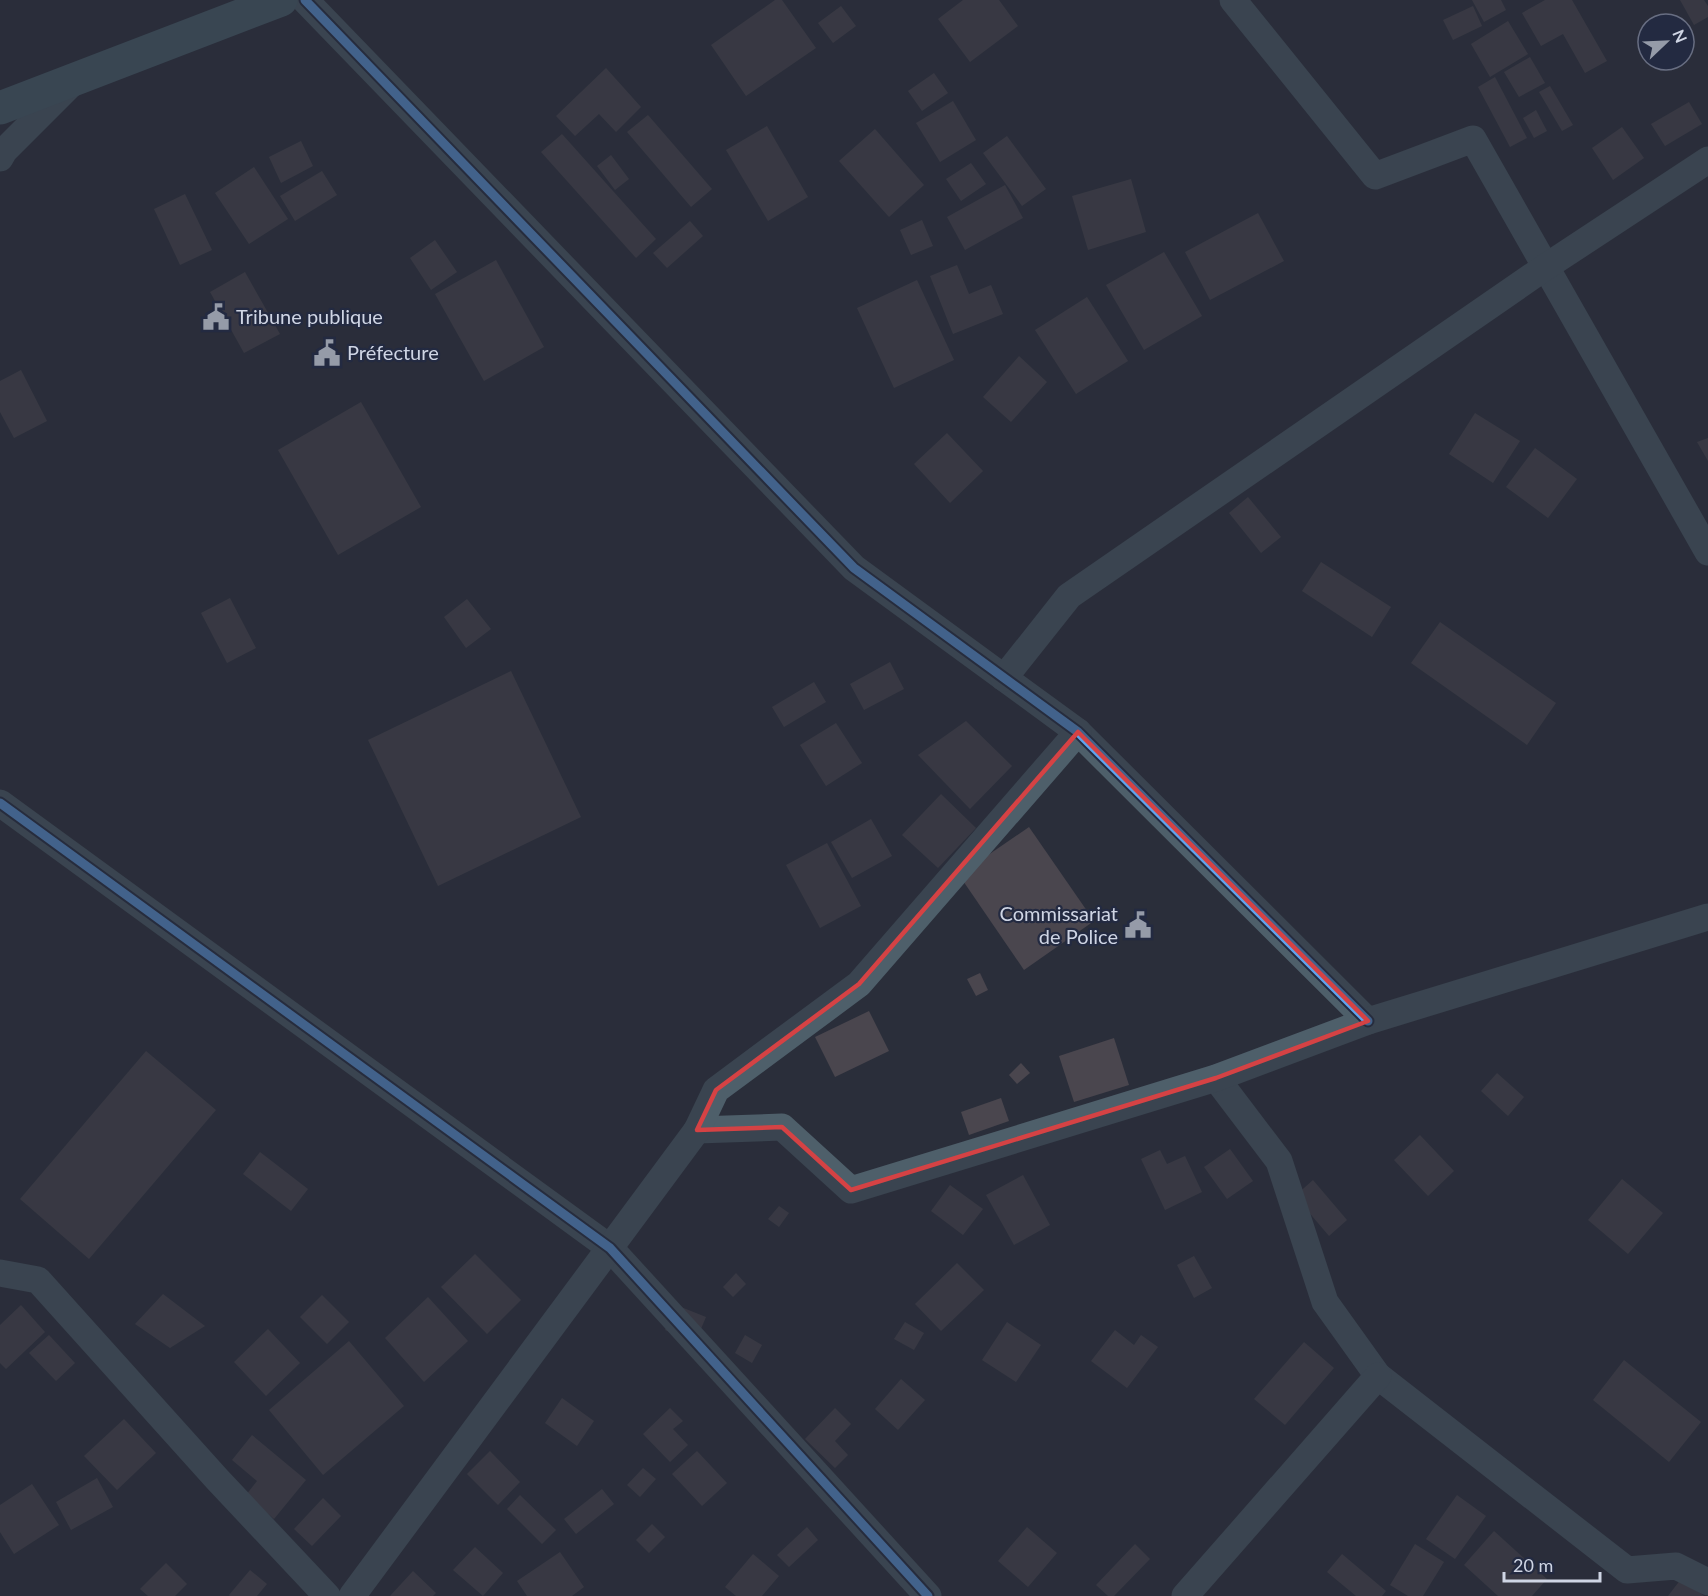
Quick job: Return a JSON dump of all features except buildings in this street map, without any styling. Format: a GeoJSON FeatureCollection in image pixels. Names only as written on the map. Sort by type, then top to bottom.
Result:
{"type":"FeatureCollection","features":[{"type":"Feature","properties":{"kind":"street"},"geometry":{"type":"LineString","coordinates":[[0,108],[280,0]]}},
{"type":"Feature","properties":{"kind":"street"},"geometry":{"type":"LineString","coordinates":[[305,0],[854,568],[1078,732],[1368,1021]]}},
{"type":"Feature","properties":{"kind":"street"},"geometry":{"type":"LineString","coordinates":[[1233,0],[1375,177],[1473,139],[1708,552]]}},
{"type":"Feature","properties":{"kind":"street"},"geometry":{"type":"LineString","coordinates":[[0,158],[4,151],[77,79]]}},
{"type":"Feature","properties":{"kind":"street"},"geometry":{"type":"LineString","coordinates":[[1004,678],[1069,596],[1547,266],[1708,160]]}},
{"type":"Feature","properties":{"kind":"street"},"geometry":{"type":"LineString","coordinates":[[352,1596],[697,1130],[716,1090],[858,984],[1078,732]]}},
{"type":"Feature","properties":{"kind":"street"},"geometry":{"type":"LineString","coordinates":[[0,803],[610,1248],[928,1596]]}},
{"type":"Feature","properties":{"kind":"street"},"geometry":{"type":"LineString","coordinates":[[697,1130],[782,1127],[851,1190],[1216,1078],[1368,1021],[1708,917]]}},
{"type":"Feature","properties":{"kind":"street"},"geometry":{"type":"LineString","coordinates":[[1216,1078],[1279,1161],[1325,1302],[1378,1376],[1627,1570],[1676,1566],[1708,1582]]}},
{"type":"Feature","properties":{"kind":"street"},"geometry":{"type":"LineString","coordinates":[[0,1273],[38,1280],[217,1479],[327,1596]]}},
{"type":"Feature","properties":{"kind":"street"},"geometry":{"type":"LineString","coordinates":[[1185,1596],[1378,1376]]}},
{"type":"Feature","properties":{"kind":"highlighted area"},"geometry":{"type":"Polygon","coordinates":[[[1078,732],[1368,1021],[1216,1078],[851,1190],[782,1127],[697,1130],[716,1090],[859,984],[1078,732]]]}},
{"type":"Feature","properties":{"kind":"cycle path"},"geometry":{"type":"LineString","coordinates":[[305,0],[854,568],[1078,732],[1368,1021]]}},
{"type":"Feature","properties":{"kind":"cycle path"},"geometry":{"type":"LineString","coordinates":[[0,803],[610,1248],[928,1596]]}},
{"type":"Feature","properties":{"kind":"place","name":"Tribune publique"},"geometry":{"type":"Point","coordinates":[216,317]}},
{"type":"Feature","properties":{"kind":"place","name":"Préfecture"},"geometry":{"type":"Point","coordinates":[327,353]}},
{"type":"Feature","properties":{"kind":"place","name":"Commissariat de Police"},"geometry":{"type":"Point","coordinates":[1138,925]}}]}
